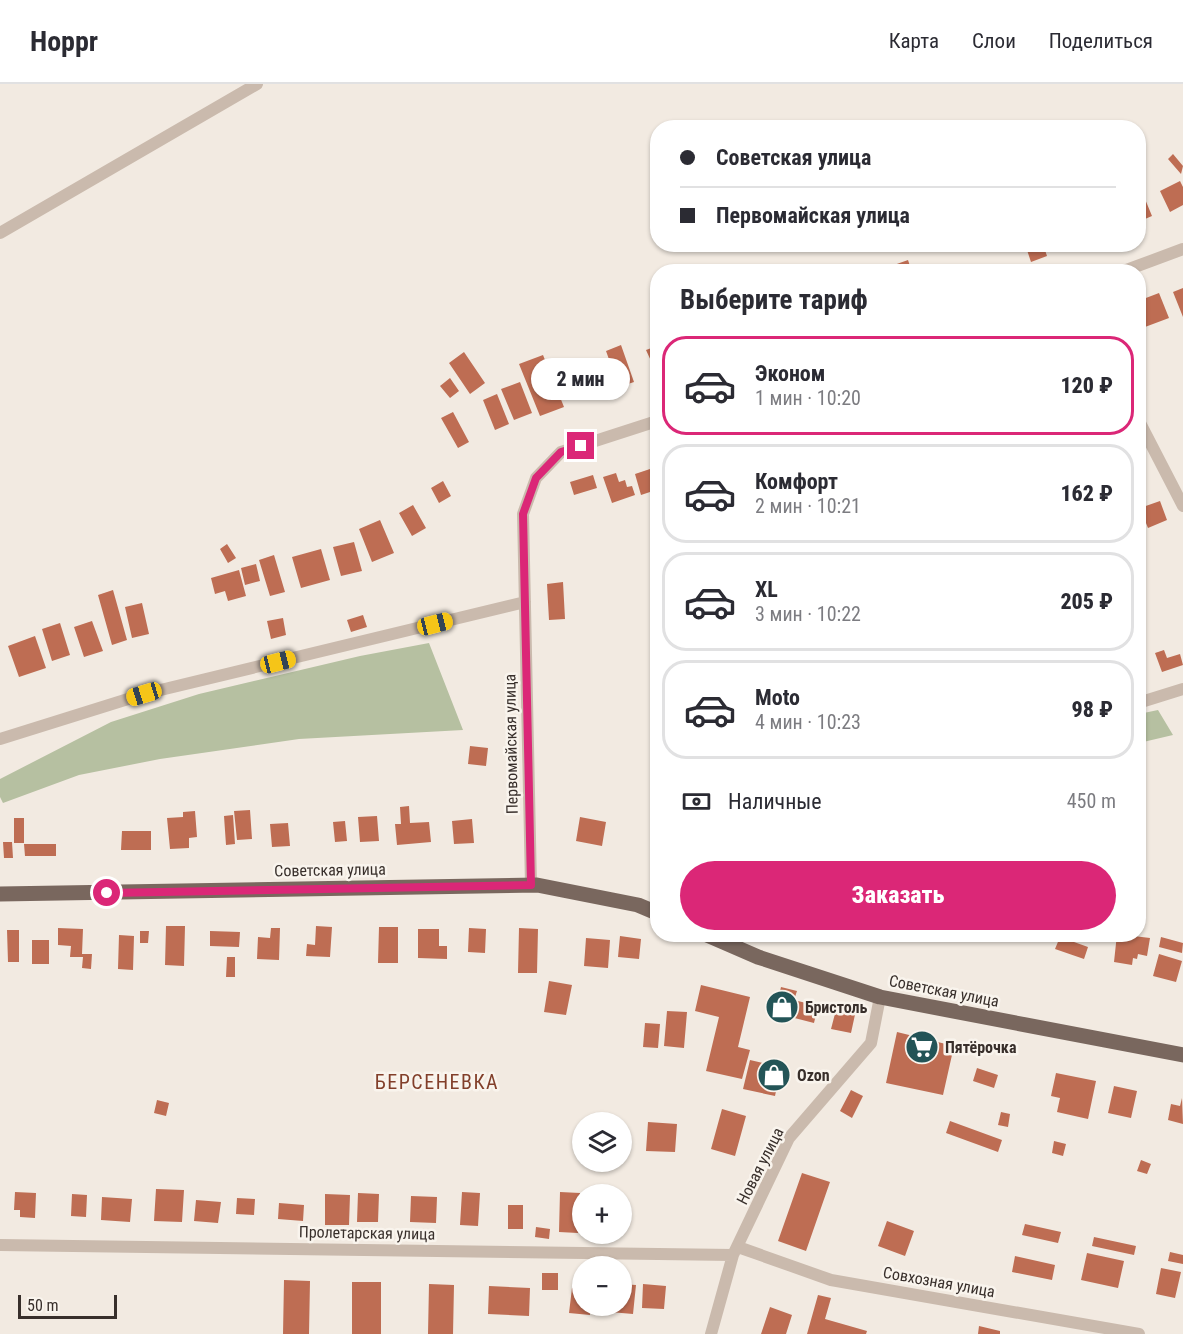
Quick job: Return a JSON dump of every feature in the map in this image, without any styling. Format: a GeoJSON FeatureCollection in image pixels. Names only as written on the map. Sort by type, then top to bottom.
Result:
{"type":"FeatureCollection","features":[{"type":"Feature","properties":{"kind":"main road","name":"Советская улица"},"geometry":{"type":"LineString","coordinates":[[0,894],[531,885],[638,905],[650,910]]}},
{"type":"Feature","properties":{"kind":"main road","name":"Советская улица"},"geometry":{"type":"LineString","coordinates":[[723,942],[758,957],[880,997],[1183,1055]]}},
{"type":"Feature","properties":{"kind":"street"},"geometry":{"type":"LineString","coordinates":[[0,233],[257,84]]}},
{"type":"Feature","properties":{"kind":"street"},"geometry":{"type":"LineString","coordinates":[[1143,264],[1183,249]]}},
{"type":"Feature","properties":{"kind":"street","name":"Первомайская улица"},"geometry":{"type":"LineString","coordinates":[[531,885],[523,514],[536,478],[561,452],[650,424]]}},
{"type":"Feature","properties":{"kind":"street"},"geometry":{"type":"LineString","coordinates":[[1146,434],[1183,506]]}},
{"type":"Feature","properties":{"kind":"street"},"geometry":{"type":"LineString","coordinates":[[0,739],[144,694],[525,602]]}},
{"type":"Feature","properties":{"kind":"street"},"geometry":{"type":"LineString","coordinates":[[1146,701],[1183,689]]}},
{"type":"Feature","properties":{"kind":"street","name":"Новая улица"},"geometry":{"type":"LineString","coordinates":[[711,1334],[735,1251],[789,1138],[871,1043],[880,997]]}},
{"type":"Feature","properties":{"kind":"street","name":"Пролетарская улица"},"geometry":{"type":"LineString","coordinates":[[0,1245],[735,1251]]}},
{"type":"Feature","properties":{"kind":"street","name":"Совхозная улица"},"geometry":{"type":"LineString","coordinates":[[735,1251],[831,1280],[1139,1334]]}},
{"type":"Feature","properties":{"kind":"green space"},"geometry":{"type":"Polygon","coordinates":[[[429,643],[463,730],[299,739],[160,759],[79,775],[3,803],[0,797],[0,779],[111,722],[199,694],[360,656],[429,643]]]}},
{"type":"Feature","properties":{"kind":"green space"},"geometry":{"type":"Polygon","coordinates":[[[1158,710],[1173,735],[1146,741],[1146,713],[1158,710]]]}},
{"type":"Feature","properties":{"kind":"building"},"geometry":{"type":"Polygon","coordinates":[[[1173,154],[1183,166],[1181,174],[1168,159],[1173,154]]]}},
{"type":"Feature","properties":{"kind":"building"},"geometry":{"type":"Polygon","coordinates":[[[1180,181],[1183,187],[1183,205],[1170,212],[1160,191],[1180,181]]]}},
{"type":"Feature","properties":{"kind":"building"},"geometry":{"type":"Polygon","coordinates":[[[1146,201],[1152,216],[1146,219],[1146,201]]]}},
{"type":"Feature","properties":{"kind":"building"},"geometry":{"type":"Polygon","coordinates":[[[1028,252],[1046,252],[1047,256],[1031,262],[1028,252]]]}},
{"type":"Feature","properties":{"kind":"building"},"geometry":{"type":"Polygon","coordinates":[[[908,260],[909,264],[897,264],[908,260]]]}},
{"type":"Feature","properties":{"kind":"building"},"geometry":{"type":"Polygon","coordinates":[[[1183,288],[1183,317],[1173,292],[1183,288]]]}},
{"type":"Feature","properties":{"kind":"building"},"geometry":{"type":"Polygon","coordinates":[[[1159,293],[1169,318],[1146,327],[1146,298],[1159,293]]]}},
{"type":"Feature","properties":{"kind":"building"},"geometry":{"type":"Polygon","coordinates":[[[621,345],[634,382],[619,387],[606,351],[621,345]]]}},
{"type":"Feature","properties":{"kind":"building"},"geometry":{"type":"Polygon","coordinates":[[[464,352],[485,383],[470,394],[449,363],[464,352]]]}},
{"type":"Feature","properties":{"kind":"building"},"geometry":{"type":"Polygon","coordinates":[[[543,355],[564,407],[540,416],[519,364],[543,355]]]}},
{"type":"Feature","properties":{"kind":"building"},"geometry":{"type":"Polygon","coordinates":[[[581,360],[591,392],[566,399],[556,367],[581,360]]]}},
{"type":"Feature","properties":{"kind":"building"},"geometry":{"type":"Polygon","coordinates":[[[450,378],[459,391],[450,398],[440,386],[450,378]]]}},
{"type":"Feature","properties":{"kind":"building"},"geometry":{"type":"Polygon","coordinates":[[[520,382],[532,413],[514,420],[501,389],[520,382]]]}},
{"type":"Feature","properties":{"kind":"building"},"geometry":{"type":"Polygon","coordinates":[[[497,394],[509,424],[495,430],[483,400],[497,394]]]}},
{"type":"Feature","properties":{"kind":"building"},"geometry":{"type":"Polygon","coordinates":[[[453,412],[469,442],[458,448],[441,418],[453,412]]]}},
{"type":"Feature","properties":{"kind":"building"},"geometry":{"type":"Polygon","coordinates":[[[650,469],[650,492],[641,495],[635,474],[650,469]]]}},
{"type":"Feature","properties":{"kind":"building"},"geometry":{"type":"Polygon","coordinates":[[[616,473],[619,482],[625,480],[627,487],[632,486],[635,495],[612,503],[603,477],[616,473]]]}},
{"type":"Feature","properties":{"kind":"building"},"geometry":{"type":"Polygon","coordinates":[[[593,475],[597,488],[574,495],[570,482],[593,475]]]}},
{"type":"Feature","properties":{"kind":"building"},"geometry":{"type":"Polygon","coordinates":[[[443,481],[451,496],[439,503],[431,488],[443,481]]]}},
{"type":"Feature","properties":{"kind":"building"},"geometry":{"type":"Polygon","coordinates":[[[1160,501],[1167,520],[1148,528],[1146,506],[1160,501]]]}},
{"type":"Feature","properties":{"kind":"building"},"geometry":{"type":"Polygon","coordinates":[[[413,505],[426,528],[412,536],[399,513],[413,505]]]}},
{"type":"Feature","properties":{"kind":"building"},"geometry":{"type":"Polygon","coordinates":[[[380,520],[394,553],[372,562],[359,529],[380,520]]]}},
{"type":"Feature","properties":{"kind":"building"},"geometry":{"type":"Polygon","coordinates":[[[354,542],[362,571],[341,576],[333,547],[354,542]]]}},
{"type":"Feature","properties":{"kind":"building"},"geometry":{"type":"Polygon","coordinates":[[[227,544],[236,558],[228,563],[220,549],[227,544]]]}},
{"type":"Feature","properties":{"kind":"building"},"geometry":{"type":"Polygon","coordinates":[[[321,549],[330,580],[301,588],[292,557],[321,549]]]}},
{"type":"Feature","properties":{"kind":"building"},"geometry":{"type":"Polygon","coordinates":[[[274,555],[285,592],[270,596],[259,560],[274,555]]]}},
{"type":"Feature","properties":{"kind":"building"},"geometry":{"type":"Polygon","coordinates":[[[256,564],[260,581],[245,585],[241,568],[256,564]]]}},
{"type":"Feature","properties":{"kind":"building"},"geometry":{"type":"Polygon","coordinates":[[[239,570],[246,596],[228,601],[225,591],[215,594],[211,578],[239,570]]]}},
{"type":"Feature","properties":{"kind":"building"},"geometry":{"type":"Polygon","coordinates":[[[563,582],[565,619],[549,620],[547,584],[563,582]]]}},
{"type":"Feature","properties":{"kind":"building"},"geometry":{"type":"Polygon","coordinates":[[[113,590],[127,640],[112,645],[98,595],[113,590]]]}},
{"type":"Feature","properties":{"kind":"building"},"geometry":{"type":"Polygon","coordinates":[[[142,603],[149,634],[132,638],[125,607],[142,603]]]}},
{"type":"Feature","properties":{"kind":"building"},"geometry":{"type":"Polygon","coordinates":[[[363,615],[367,627],[351,632],[347,620],[363,615]]]}},
{"type":"Feature","properties":{"kind":"building"},"geometry":{"type":"Polygon","coordinates":[[[283,618],[286,635],[271,639],[267,621],[283,618]]]}},
{"type":"Feature","properties":{"kind":"building"},"geometry":{"type":"Polygon","coordinates":[[[92,621],[103,651],[84,657],[74,627],[92,621]]]}},
{"type":"Feature","properties":{"kind":"building"},"geometry":{"type":"Polygon","coordinates":[[[60,623],[70,655],[52,661],[42,629],[60,623]]]}},
{"type":"Feature","properties":{"kind":"building"},"geometry":{"type":"Polygon","coordinates":[[[35,636],[46,668],[19,677],[8,646],[35,636]]]}},
{"type":"Feature","properties":{"kind":"building"},"geometry":{"type":"Polygon","coordinates":[[[1164,650],[1167,658],[1180,654],[1183,665],[1162,672],[1155,653],[1164,650]]]}},
{"type":"Feature","properties":{"kind":"building"},"geometry":{"type":"Polygon","coordinates":[[[470,746],[488,748],[486,766],[468,764],[470,746]]]}},
{"type":"Feature","properties":{"kind":"building"},"geometry":{"type":"Polygon","coordinates":[[[409,806],[410,823],[429,822],[431,842],[397,845],[395,824],[401,824],[400,807],[409,806]]]}},
{"type":"Feature","properties":{"kind":"building"},"geometry":{"type":"Polygon","coordinates":[[[250,810],[252,839],[237,840],[234,811],[250,810]]]}},
{"type":"Feature","properties":{"kind":"building"},"geometry":{"type":"Polygon","coordinates":[[[195,811],[197,837],[189,838],[189,848],[170,849],[167,818],[183,817],[183,812],[195,811]]]}},
{"type":"Feature","properties":{"kind":"building"},"geometry":{"type":"Polygon","coordinates":[[[233,815],[235,844],[226,845],[224,816],[233,815]]]}},
{"type":"Feature","properties":{"kind":"building"},"geometry":{"type":"Polygon","coordinates":[[[377,816],[379,841],[360,842],[358,817],[377,816]]]}},
{"type":"Feature","properties":{"kind":"building"},"geometry":{"type":"Polygon","coordinates":[[[580,817],[606,822],[602,846],[576,841],[580,817]]]}},
{"type":"Feature","properties":{"kind":"building"},"geometry":{"type":"Polygon","coordinates":[[[14,818],[24,818],[24,843],[14,843],[14,818]]]}},
{"type":"Feature","properties":{"kind":"building"},"geometry":{"type":"Polygon","coordinates":[[[472,819],[474,843],[454,844],[452,821],[472,819]]]}},
{"type":"Feature","properties":{"kind":"building"},"geometry":{"type":"Polygon","coordinates":[[[345,821],[347,841],[335,842],[333,822],[345,821]]]}},
{"type":"Feature","properties":{"kind":"building"},"geometry":{"type":"Polygon","coordinates":[[[288,823],[290,846],[272,847],[270,824],[288,823]]]}},
{"type":"Feature","properties":{"kind":"building"},"geometry":{"type":"Polygon","coordinates":[[[122,831],[151,831],[151,850],[121,850],[122,831]]]}},
{"type":"Feature","properties":{"kind":"building"},"geometry":{"type":"Polygon","coordinates":[[[3,842],[12,842],[13,858],[4,858],[3,842]]]}},
{"type":"Feature","properties":{"kind":"building"},"geometry":{"type":"Polygon","coordinates":[[[24,844],[56,844],[56,856],[25,856],[24,844]]]}},
{"type":"Feature","properties":{"kind":"building"},"geometry":{"type":"Polygon","coordinates":[[[166,926],[185,926],[184,966],[165,965],[166,926]]]}},
{"type":"Feature","properties":{"kind":"building"},"geometry":{"type":"Polygon","coordinates":[[[316,926],[332,927],[330,957],[306,956],[307,944],[315,945],[316,926]]]}},
{"type":"Feature","properties":{"kind":"building"},"geometry":{"type":"Polygon","coordinates":[[[379,927],[398,927],[398,963],[378,963],[379,927]]]}},
{"type":"Feature","properties":{"kind":"building"},"geometry":{"type":"Polygon","coordinates":[[[58,928],[83,929],[82,954],[92,954],[91,969],[82,968],[83,957],[70,957],[71,946],[58,945],[58,928]]]}},
{"type":"Feature","properties":{"kind":"building"},"geometry":{"type":"Polygon","coordinates":[[[271,928],[280,928],[279,960],[257,959],[258,937],[270,938],[271,928]]]}},
{"type":"Feature","properties":{"kind":"building"},"geometry":{"type":"Polygon","coordinates":[[[469,928],[486,929],[485,953],[468,952],[469,928]]]}},
{"type":"Feature","properties":{"kind":"building"},"geometry":{"type":"Polygon","coordinates":[[[519,928],[538,929],[537,973],[518,973],[519,928]]]}},
{"type":"Feature","properties":{"kind":"building"},"geometry":{"type":"Polygon","coordinates":[[[418,929],[439,929],[439,946],[447,946],[447,959],[418,958],[418,929]]]}},
{"type":"Feature","properties":{"kind":"building"},"geometry":{"type":"Polygon","coordinates":[[[7,930],[19,930],[19,962],[8,962],[7,930]]]}},
{"type":"Feature","properties":{"kind":"building"},"geometry":{"type":"Polygon","coordinates":[[[140,931],[149,931],[148,943],[140,943],[140,931]]]}},
{"type":"Feature","properties":{"kind":"building"},"geometry":{"type":"Polygon","coordinates":[[[210,931],[240,932],[239,947],[210,946],[210,931]]]}},
{"type":"Feature","properties":{"kind":"building"},"geometry":{"type":"Polygon","coordinates":[[[119,935],[134,936],[133,970],[118,969],[119,935]]]}},
{"type":"Feature","properties":{"kind":"building"},"geometry":{"type":"Polygon","coordinates":[[[620,936],[641,939],[639,959],[618,957],[620,936]]]}},
{"type":"Feature","properties":{"kind":"building"},"geometry":{"type":"Polygon","coordinates":[[[1161,937],[1183,943],[1182,953],[1159,947],[1161,937]]]}},
{"type":"Feature","properties":{"kind":"building"},"geometry":{"type":"Polygon","coordinates":[[[586,938],[610,940],[608,968],[584,966],[586,938]]]}},
{"type":"Feature","properties":{"kind":"building"},"geometry":{"type":"Polygon","coordinates":[[[1146,938],[1150,938],[1147,956],[1138,954],[1137,959],[1133,958],[1132,965],[1114,962],[1116,942],[1146,942],[1146,938]]]}},
{"type":"Feature","properties":{"kind":"building"},"geometry":{"type":"Polygon","coordinates":[[[32,940],[49,940],[49,964],[32,964],[32,940]]]}},
{"type":"Feature","properties":{"kind":"building"},"geometry":{"type":"Polygon","coordinates":[[[1058,942],[1074,942],[1088,947],[1084,959],[1055,949],[1058,942]]]}},
{"type":"Feature","properties":{"kind":"building"},"geometry":{"type":"Polygon","coordinates":[[[1159,954],[1182,961],[1176,982],[1153,976],[1159,954]]]}},
{"type":"Feature","properties":{"kind":"building"},"geometry":{"type":"Polygon","coordinates":[[[227,957],[235,957],[235,977],[226,977],[227,957]]]}},
{"type":"Feature","properties":{"kind":"building"},"geometry":{"type":"Polygon","coordinates":[[[549,981],[572,985],[566,1015],[544,1012],[549,981]]]}},
{"type":"Feature","properties":{"kind":"building"},"geometry":{"type":"Polygon","coordinates":[[[701,985],[750,997],[738,1047],[750,1050],[742,1079],[706,1071],[719,1017],[695,1011],[701,985]]]}},
{"type":"Feature","properties":{"kind":"building"},"geometry":{"type":"Polygon","coordinates":[[[781,987],[797,991],[794,1000],[818,1006],[814,1023],[775,1013],[781,987]]]}},
{"type":"Feature","properties":{"kind":"building"},"geometry":{"type":"Polygon","coordinates":[[[837,1006],[856,1010],[851,1033],[831,1029],[837,1006]]]}},
{"type":"Feature","properties":{"kind":"building"},"geometry":{"type":"Polygon","coordinates":[[[667,1011],[687,1012],[684,1048],[664,1046],[667,1011]]]}},
{"type":"Feature","properties":{"kind":"building"},"geometry":{"type":"Polygon","coordinates":[[[645,1023],[660,1024],[658,1048],[643,1047],[645,1023]]]}},
{"type":"Feature","properties":{"kind":"building"},"geometry":{"type":"Polygon","coordinates":[[[897,1032],[954,1046],[943,1095],[886,1083],[897,1032]]]}},
{"type":"Feature","properties":{"kind":"building"},"geometry":{"type":"Polygon","coordinates":[[[750,1060],[781,1067],[775,1096],[743,1089],[750,1060]]]}},
{"type":"Feature","properties":{"kind":"building"},"geometry":{"type":"Polygon","coordinates":[[[977,1068],[998,1075],[994,1088],[973,1081],[977,1068]]]}},
{"type":"Feature","properties":{"kind":"building"},"geometry":{"type":"Polygon","coordinates":[[[1056,1073],[1096,1081],[1088,1119],[1057,1112],[1060,1098],[1051,1096],[1056,1073]]]}},
{"type":"Feature","properties":{"kind":"building"},"geometry":{"type":"Polygon","coordinates":[[[1114,1086],[1137,1091],[1131,1118],[1108,1113],[1114,1086]]]}},
{"type":"Feature","properties":{"kind":"building"},"geometry":{"type":"Polygon","coordinates":[[[851,1090],[863,1096],[852,1118],[840,1111],[851,1090]]]}},
{"type":"Feature","properties":{"kind":"building"},"geometry":{"type":"Polygon","coordinates":[[[1182,1098],[1183,1124],[1168,1120],[1171,1104],[1180,1106],[1182,1098]]]}},
{"type":"Feature","properties":{"kind":"building"},"geometry":{"type":"Polygon","coordinates":[[[157,1100],[169,1103],[166,1116],[154,1113],[157,1100]]]}},
{"type":"Feature","properties":{"kind":"building"},"geometry":{"type":"Polygon","coordinates":[[[722,1109],[746,1116],[735,1156],[711,1149],[722,1109]]]}},
{"type":"Feature","properties":{"kind":"building"},"geometry":{"type":"Polygon","coordinates":[[[1001,1112],[1010,1114],[1008,1127],[998,1125],[1001,1112]]]}},
{"type":"Feature","properties":{"kind":"building"},"geometry":{"type":"Polygon","coordinates":[[[950,1121],[1002,1140],[998,1152],[946,1133],[950,1121]]]}},
{"type":"Feature","properties":{"kind":"building"},"geometry":{"type":"Polygon","coordinates":[[[648,1122],[677,1124],[675,1152],[646,1151],[648,1122]]]}},
{"type":"Feature","properties":{"kind":"building"},"geometry":{"type":"Polygon","coordinates":[[[1054,1141],[1066,1144],[1063,1156],[1052,1153],[1054,1141]]]}},
{"type":"Feature","properties":{"kind":"building"},"geometry":{"type":"Polygon","coordinates":[[[1141,1160],[1151,1164],[1147,1174],[1137,1171],[1141,1160]]]}},
{"type":"Feature","properties":{"kind":"building"},"geometry":{"type":"Polygon","coordinates":[[[802,1173],[830,1182],[806,1251],[778,1241],[802,1173]]]}},
{"type":"Feature","properties":{"kind":"building"},"geometry":{"type":"Polygon","coordinates":[[[156,1189],[184,1190],[182,1222],[154,1221],[156,1189]]]}},
{"type":"Feature","properties":{"kind":"building"},"geometry":{"type":"Polygon","coordinates":[[[15,1192],[36,1193],[35,1218],[20,1217],[20,1210],[14,1210],[15,1192]]]}},
{"type":"Feature","properties":{"kind":"building"},"geometry":{"type":"Polygon","coordinates":[[[462,1192],[480,1193],[478,1226],[460,1225],[462,1192]]]}},
{"type":"Feature","properties":{"kind":"building"},"geometry":{"type":"Polygon","coordinates":[[[560,1192],[572,1193],[572,1233],[559,1232],[560,1192]]]}},
{"type":"Feature","properties":{"kind":"building"},"geometry":{"type":"Polygon","coordinates":[[[358,1193],[379,1194],[378,1222],[357,1222],[358,1193]]]}},
{"type":"Feature","properties":{"kind":"building"},"geometry":{"type":"Polygon","coordinates":[[[72,1194],[87,1195],[86,1217],[71,1216],[72,1194]]]}},
{"type":"Feature","properties":{"kind":"building"},"geometry":{"type":"Polygon","coordinates":[[[325,1194],[350,1195],[349,1225],[325,1225],[325,1194]]]}},
{"type":"Feature","properties":{"kind":"building"},"geometry":{"type":"Polygon","coordinates":[[[411,1196],[437,1197],[436,1223],[410,1222],[411,1196]]]}},
{"type":"Feature","properties":{"kind":"building"},"geometry":{"type":"Polygon","coordinates":[[[102,1197],[132,1199],[130,1222],[101,1220],[102,1197]]]}},
{"type":"Feature","properties":{"kind":"building"},"geometry":{"type":"Polygon","coordinates":[[[237,1198],[255,1199],[254,1215],[236,1214],[237,1198]]]}},
{"type":"Feature","properties":{"kind":"building"},"geometry":{"type":"Polygon","coordinates":[[[196,1200],[221,1202],[218,1223],[194,1221],[196,1200]]]}},
{"type":"Feature","properties":{"kind":"building"},"geometry":{"type":"Polygon","coordinates":[[[279,1203],[304,1205],[303,1221],[278,1219],[279,1203]]]}},
{"type":"Feature","properties":{"kind":"building"},"geometry":{"type":"Polygon","coordinates":[[[508,1205],[523,1205],[523,1229],[508,1229],[508,1205]]]}},
{"type":"Feature","properties":{"kind":"building"},"geometry":{"type":"Polygon","coordinates":[[[887,1221],[914,1231],[905,1256],[878,1246],[887,1221]]]}},
{"type":"Feature","properties":{"kind":"building"},"geometry":{"type":"Polygon","coordinates":[[[1025,1224],[1061,1232],[1058,1243],[1022,1235],[1025,1224]]]}},
{"type":"Feature","properties":{"kind":"building"},"geometry":{"type":"Polygon","coordinates":[[[536,1227],[550,1229],[549,1239],[535,1237],[536,1227]]]}},
{"type":"Feature","properties":{"kind":"building"},"geometry":{"type":"Polygon","coordinates":[[[1094,1237],[1136,1246],[1134,1255],[1092,1246],[1094,1237]]]}},
{"type":"Feature","properties":{"kind":"building"},"geometry":{"type":"Polygon","coordinates":[[[1170,1252],[1183,1255],[1183,1264],[1168,1261],[1170,1252]]]}},
{"type":"Feature","properties":{"kind":"building"},"geometry":{"type":"Polygon","coordinates":[[[1087,1253],[1124,1261],[1118,1288],[1081,1280],[1087,1253]]]}},
{"type":"Feature","properties":{"kind":"building"},"geometry":{"type":"Polygon","coordinates":[[[1015,1256],[1055,1265],[1052,1280],[1012,1272],[1015,1256]]]}},
{"type":"Feature","properties":{"kind":"building"},"geometry":{"type":"Polygon","coordinates":[[[1161,1268],[1181,1272],[1175,1298],[1156,1294],[1161,1268]]]}},
{"type":"Feature","properties":{"kind":"building"},"geometry":{"type":"Polygon","coordinates":[[[542,1273],[558,1273],[558,1290],[542,1290],[542,1273]]]}},
{"type":"Feature","properties":{"kind":"building"},"geometry":{"type":"Polygon","coordinates":[[[284,1280],[310,1281],[309,1334],[283,1334],[284,1280]]]}},
{"type":"Feature","properties":{"kind":"building"},"geometry":{"type":"Polygon","coordinates":[[[352,1282],[381,1282],[381,1334],[352,1334],[352,1282]]]}},
{"type":"Feature","properties":{"kind":"building"},"geometry":{"type":"Polygon","coordinates":[[[429,1284],[454,1285],[453,1334],[428,1334],[429,1284]]]}},
{"type":"Feature","properties":{"kind":"building"},"geometry":{"type":"Polygon","coordinates":[[[643,1284],[666,1286],[664,1309],[642,1308],[643,1284]]]}},
{"type":"Feature","properties":{"kind":"building"},"geometry":{"type":"Polygon","coordinates":[[[632,1285],[636,1285],[632,1314],[632,1285]]]}},
{"type":"Feature","properties":{"kind":"building"},"geometry":{"type":"Polygon","coordinates":[[[489,1286],[530,1288],[529,1316],[488,1314],[489,1286]]]}},
{"type":"Feature","properties":{"kind":"building"},"geometry":{"type":"Polygon","coordinates":[[[572,1288],[572,1313],[569,1313],[572,1288]]]}},
{"type":"Feature","properties":{"kind":"building"},"geometry":{"type":"Polygon","coordinates":[[[818,1295],[831,1298],[825,1319],[867,1331],[866,1334],[807,1334],[818,1295]]]}},
{"type":"Feature","properties":{"kind":"building"},"geometry":{"type":"Polygon","coordinates":[[[770,1307],[792,1315],[786,1334],[761,1334],[770,1307]]]}},
{"type":"Feature","properties":{"kind":"building"},"geometry":{"type":"Polygon","coordinates":[[[979,1326],[1000,1331],[1000,1334],[978,1334],[979,1326]]]}},
{"type":"Feature","properties":{"kind":"place","name":"Бристоль"},"geometry":{"type":"Point","coordinates":[782,1007]}},
{"type":"Feature","properties":{"kind":"place","name":"Пятёрочка"},"geometry":{"type":"Point","coordinates":[922,1047]}},
{"type":"Feature","properties":{"kind":"place","name":"Ozon"},"geometry":{"type":"Point","coordinates":[774,1075]}},
{"type":"Feature","properties":{"kind":"district","name":"БЕРСЕНЕВКА"},"geometry":{"type":"Point","coordinates":[437,1082]}},
{"type":"Feature","properties":{"kind":"route"},"geometry":{"type":"LineString","coordinates":[[107,893],[531,885],[523,514],[536,478],[561,452],[581,446]]}}]}
